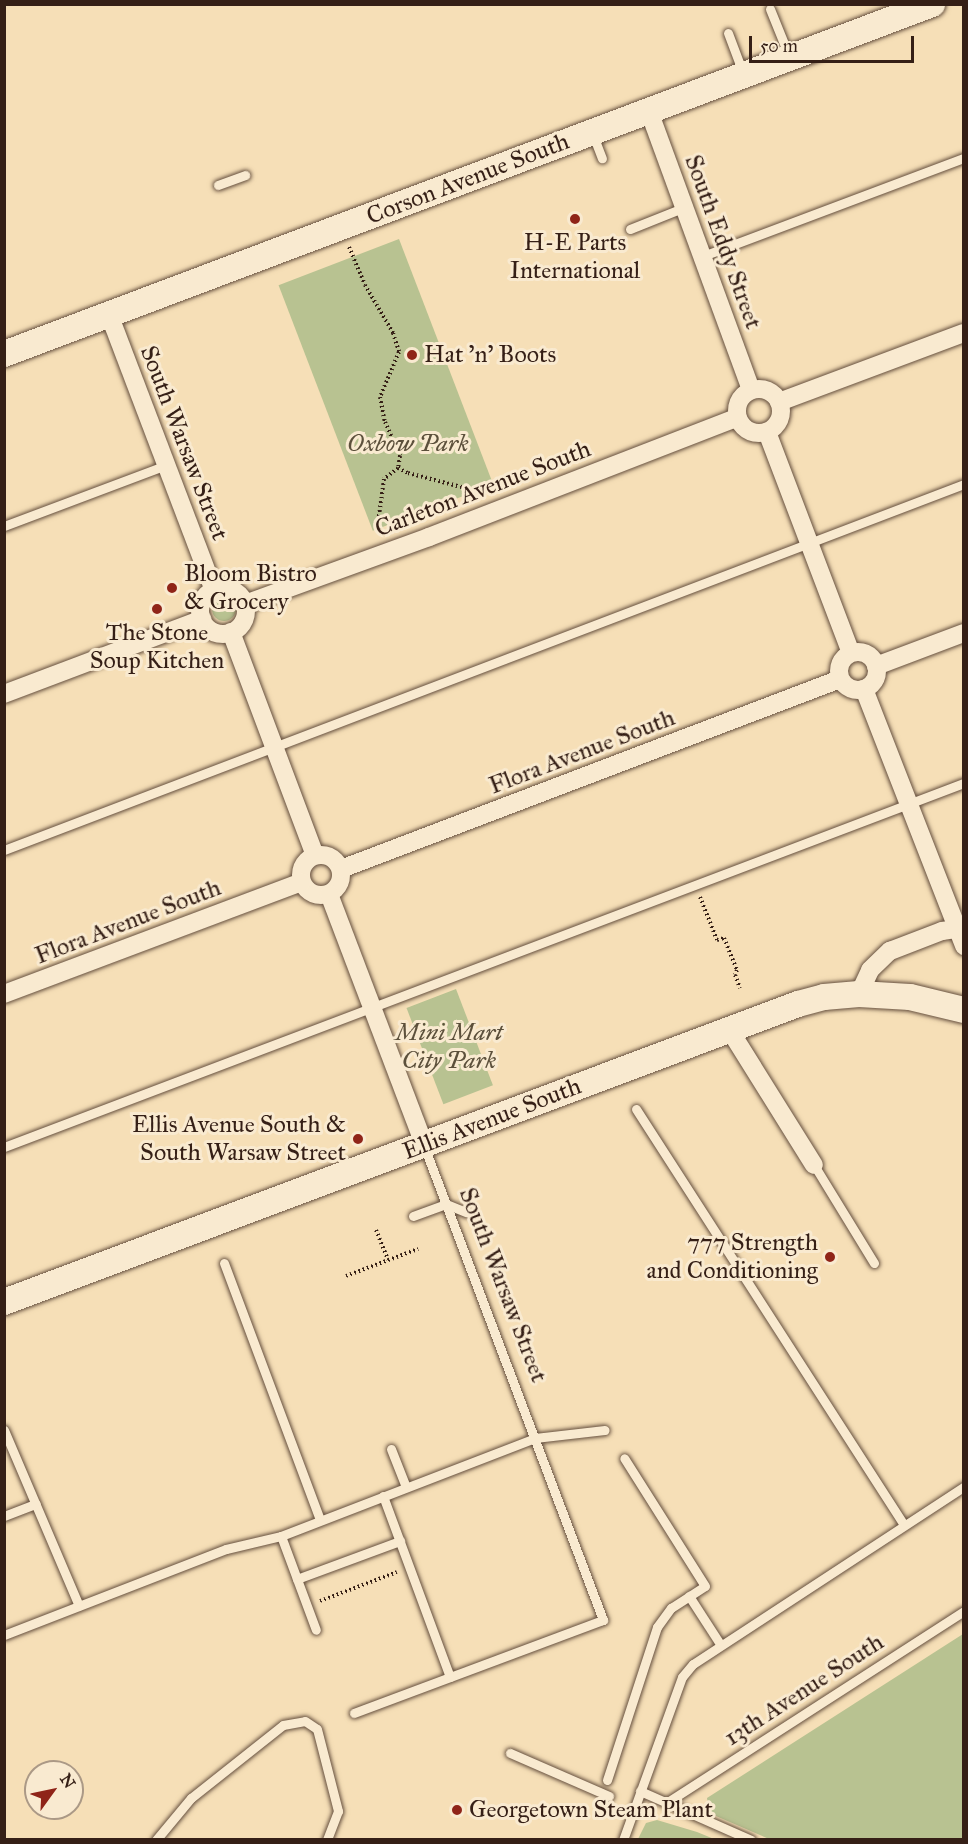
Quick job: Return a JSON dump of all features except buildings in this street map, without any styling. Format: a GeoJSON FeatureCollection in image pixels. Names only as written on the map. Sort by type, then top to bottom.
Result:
{"type":"FeatureCollection","features":[{"type":"Feature","properties":{"kind":"street","name":"Corson Avenue South"},"geometry":{"type":"LineString","coordinates":[[4,354],[790,58],[893,15],[932,4]]}},
{"type":"Feature","properties":{"kind":"street","name":"South Eddy Street"},"geometry":{"type":"LineString","coordinates":[[649,111],[751,390]]}},
{"type":"Feature","properties":{"kind":"street","name":"South Warsaw Street"},"geometry":{"type":"LineString","coordinates":[[109,314],[214,590]]}},
{"type":"Feature","properties":{"kind":"street"},"geometry":{"type":"LineString","coordinates":[[779,402],[963,333]]}},
{"type":"Feature","properties":{"kind":"street"},"geometry":{"type":"LineString","coordinates":[[751,390],[765,390],[779,402],[780,420],[767,432],[754,433],[747,430],[738,417],[740,399],[751,390]]}},
{"type":"Feature","properties":{"kind":"street","name":"Carleton Avenue South"},"geometry":{"type":"LineString","coordinates":[[245,604],[486,515],[738,417]]}},
{"type":"Feature","properties":{"kind":"street"},"geometry":{"type":"LineString","coordinates":[[767,432],[851,653]]}},
{"type":"Feature","properties":{"kind":"street"},"geometry":{"type":"LineString","coordinates":[[228,588],[236,591],[245,604],[244,619],[231,632],[213,631],[202,619],[201,606],[208,594],[214,590],[228,588]]}},
{"type":"Feature","properties":{"kind":"street"},"geometry":{"type":"LineString","coordinates":[[4,694],[202,619]]}},
{"type":"Feature","properties":{"kind":"street"},"geometry":{"type":"LineString","coordinates":[[231,632],[315,855]]}},
{"type":"Feature","properties":{"kind":"street"},"geometry":{"type":"LineString","coordinates":[[876,666],[963,633]]}},
{"type":"Feature","properties":{"kind":"street"},"geometry":{"type":"LineString","coordinates":[[851,653],[866,654],[876,666],[874,680],[864,689],[853,689],[840,679],[840,664],[851,653]]}},
{"type":"Feature","properties":{"kind":"street","name":"Flora Avenue South"},"geometry":{"type":"LineString","coordinates":[[341,870],[840,679]]}},
{"type":"Feature","properties":{"kind":"street"},"geometry":{"type":"LineString","coordinates":[[864,689],[907,804],[961,935]]}},
{"type":"Feature","properties":{"kind":"street"},"geometry":{"type":"LineString","coordinates":[[315,855],[332,857],[341,870],[341,882],[329,894],[312,893],[302,882],[303,865],[315,855]]}},
{"type":"Feature","properties":{"kind":"street","name":"Flora Avenue South"},"geometry":{"type":"LineString","coordinates":[[4,994],[302,882]]}},
{"type":"Feature","properties":{"kind":"street","name":"South Warsaw Street"},"geometry":{"type":"LineString","coordinates":[[329,894],[424,1144]]}},
{"type":"Feature","properties":{"kind":"street"},"geometry":{"type":"LineString","coordinates":[[859,994],[870,970],[890,951],[942,931],[961,935]]}},
{"type":"Feature","properties":{"kind":"street","name":"Ellis Avenue South"},"geometry":{"type":"LineString","coordinates":[[4,1302],[798,1004],[824,997],[859,994],[910,997],[963,1010]]}},
{"type":"Feature","properties":{"kind":"street"},"geometry":{"type":"LineString","coordinates":[[729,1029],[814,1165]]}},
{"type":"Feature","properties":{"kind":"lane"},"geometry":{"type":"LineString","coordinates":[[770,9],[790,58]]}},
{"type":"Feature","properties":{"kind":"lane"},"geometry":{"type":"LineString","coordinates":[[728,33],[744,75]]}},
{"type":"Feature","properties":{"kind":"lane"},"geometry":{"type":"LineString","coordinates":[[592,133],[602,158]]}},
{"type":"Feature","properties":{"kind":"lane"},"geometry":{"type":"LineString","coordinates":[[703,256],[963,158]]}},
{"type":"Feature","properties":{"kind":"lane"},"geometry":{"type":"LineString","coordinates":[[218,185],[245,175]]}},
{"type":"Feature","properties":{"kind":"lane"},"geometry":{"type":"LineString","coordinates":[[630,229],[685,207]]}},
{"type":"Feature","properties":{"kind":"lane"},"geometry":{"type":"LineString","coordinates":[[4,526],[166,465]]}},
{"type":"Feature","properties":{"kind":"lane"},"geometry":{"type":"LineString","coordinates":[[4,850],[274,749],[963,484]]}},
{"type":"Feature","properties":{"kind":"lane"},"geometry":{"type":"LineString","coordinates":[[4,1147],[963,783]]}},
{"type":"Feature","properties":{"kind":"lane"},"geometry":{"type":"LineString","coordinates":[[636,1109],[904,1525]]}},
{"type":"Feature","properties":{"kind":"lane","name":"South Warsaw Street"},"geometry":{"type":"LineString","coordinates":[[424,1144],[603,1620],[450,1677]]}},
{"type":"Feature","properties":{"kind":"lane"},"geometry":{"type":"LineString","coordinates":[[814,1165],[874,1263]]}},
{"type":"Feature","properties":{"kind":"lane"},"geometry":{"type":"LineString","coordinates":[[413,1216],[446,1204],[466,1212]]}},
{"type":"Feature","properties":{"kind":"lane"},"geometry":{"type":"LineString","coordinates":[[224,1263],[320,1520]]}},
{"type":"Feature","properties":{"kind":"lane"},"geometry":{"type":"LineString","coordinates":[[4,1430],[79,1606]]}},
{"type":"Feature","properties":{"kind":"lane"},"geometry":{"type":"LineString","coordinates":[[4,1635],[226,1549],[281,1536],[535,1438],[605,1430]]}},
{"type":"Feature","properties":{"kind":"lane"},"geometry":{"type":"LineString","coordinates":[[391,1449],[406,1487]]}},
{"type":"Feature","properties":{"kind":"lane"},"geometry":{"type":"LineString","coordinates":[[607,1780],[657,1627],[671,1608],[705,1586],[624,1458]]}},
{"type":"Feature","properties":{"kind":"lane"},"geometry":{"type":"LineString","coordinates":[[622,1839],[682,1677],[693,1664],[720,1644],[963,1487]]}},
{"type":"Feature","properties":{"kind":"lane"},"geometry":{"type":"LineString","coordinates":[[544,1497],[555,1493]]}},
{"type":"Feature","properties":{"kind":"lane"},"geometry":{"type":"LineString","coordinates":[[354,1713],[450,1677],[383,1496]]}},
{"type":"Feature","properties":{"kind":"lane"},"geometry":{"type":"LineString","coordinates":[[4,1516],[36,1504]]}},
{"type":"Feature","properties":{"kind":"lane"},"geometry":{"type":"LineString","coordinates":[[281,1536],[316,1630]]}},
{"type":"Feature","properties":{"kind":"lane"},"geometry":{"type":"LineString","coordinates":[[297,1580],[400,1541]]}},
{"type":"Feature","properties":{"kind":"lane"},"geometry":{"type":"LineString","coordinates":[[689,1596],[720,1644]]}},
{"type":"Feature","properties":{"kind":"lane","name":"13th Avenue South"},"geometry":{"type":"LineString","coordinates":[[666,1803],[963,1611]]}},
{"type":"Feature","properties":{"kind":"lane"},"geometry":{"type":"LineString","coordinates":[[156,1839],[191,1798],[283,1725],[305,1721],[317,1729],[338,1811],[327,1839]]}},
{"type":"Feature","properties":{"kind":"lane"},"geometry":{"type":"LineString","coordinates":[[510,1753],[609,1796]]}},
{"type":"Feature","properties":{"kind":"lane"},"geometry":{"type":"LineString","coordinates":[[640,1791],[751,1839]]}},
{"type":"Feature","properties":{"kind":"path"},"geometry":{"type":"LineString","coordinates":[[341,227],[358,270],[397,343],[399,359],[380,397],[385,422],[398,446],[398,468]]}},
{"type":"Feature","properties":{"kind":"path"},"geometry":{"type":"LineString","coordinates":[[398,468],[408,473],[469,489],[486,515]]}},
{"type":"Feature","properties":{"kind":"path"},"geometry":{"type":"LineString","coordinates":[[386,552],[378,523],[384,479],[398,468]]}},
{"type":"Feature","properties":{"kind":"path"},"geometry":{"type":"LineString","coordinates":[[696,885],[717,940],[724,938],[737,970],[735,975],[740,988]]}},
{"type":"Feature","properties":{"kind":"path"},"geometry":{"type":"LineString","coordinates":[[376,1230],[388,1260]]}},
{"type":"Feature","properties":{"kind":"path"},"geometry":{"type":"LineString","coordinates":[[346,1276],[418,1249]]}},
{"type":"Feature","properties":{"kind":"path"},"geometry":{"type":"LineString","coordinates":[[307,1605],[409,1567]]}},
{"type":"Feature","properties":{"kind":"green space","name":"Oxbow Park"},"geometry":{"type":"Polygon","coordinates":[[[399,239],[493,485],[373,531],[279,285],[399,239]]]}},
{"type":"Feature","properties":{"kind":"green space"},"geometry":{"type":"Polygon","coordinates":[[[224,597],[233,600],[236,609],[233,618],[224,621],[215,618],[212,609],[215,600],[224,597]]]}},
{"type":"Feature","properties":{"kind":"green space","name":"Mini Mart City Park"},"geometry":{"type":"Polygon","coordinates":[[[456,989],[493,1085],[443,1104],[407,1008],[456,989]]]}},
{"type":"Feature","properties":{"kind":"green space"},"geometry":{"type":"Polygon","coordinates":[[[963,1634],[963,1839],[769,1839],[709,1813],[707,1798],[963,1634]]]}},
{"type":"Feature","properties":{"kind":"green space"},"geometry":{"type":"Polygon","coordinates":[[[657,1820],[714,1839],[638,1839],[646,1823],[657,1820]]]}},
{"type":"Feature","properties":{"kind":"place","name":"H-E Parts International"},"geometry":{"type":"Point","coordinates":[575,219]}},
{"type":"Feature","properties":{"kind":"place","name":"Hat 'n' Boots"},"geometry":{"type":"Point","coordinates":[412,355]}},
{"type":"Feature","properties":{"kind":"place","name":"Bloom Bistro & Grocery"},"geometry":{"type":"Point","coordinates":[172,588]}},
{"type":"Feature","properties":{"kind":"place","name":"The Stone Soup Kitchen"},"geometry":{"type":"Point","coordinates":[157,609]}},
{"type":"Feature","properties":{"kind":"place","name":"Ellis Avenue South & South Warsaw Street"},"geometry":{"type":"Point","coordinates":[358,1139]}},
{"type":"Feature","properties":{"kind":"place","name":"777 Strength and Conditioning"},"geometry":{"type":"Point","coordinates":[830,1257]}},
{"type":"Feature","properties":{"kind":"place","name":"Georgetown Steam Plant"},"geometry":{"type":"Point","coordinates":[457,1810]}}]}
